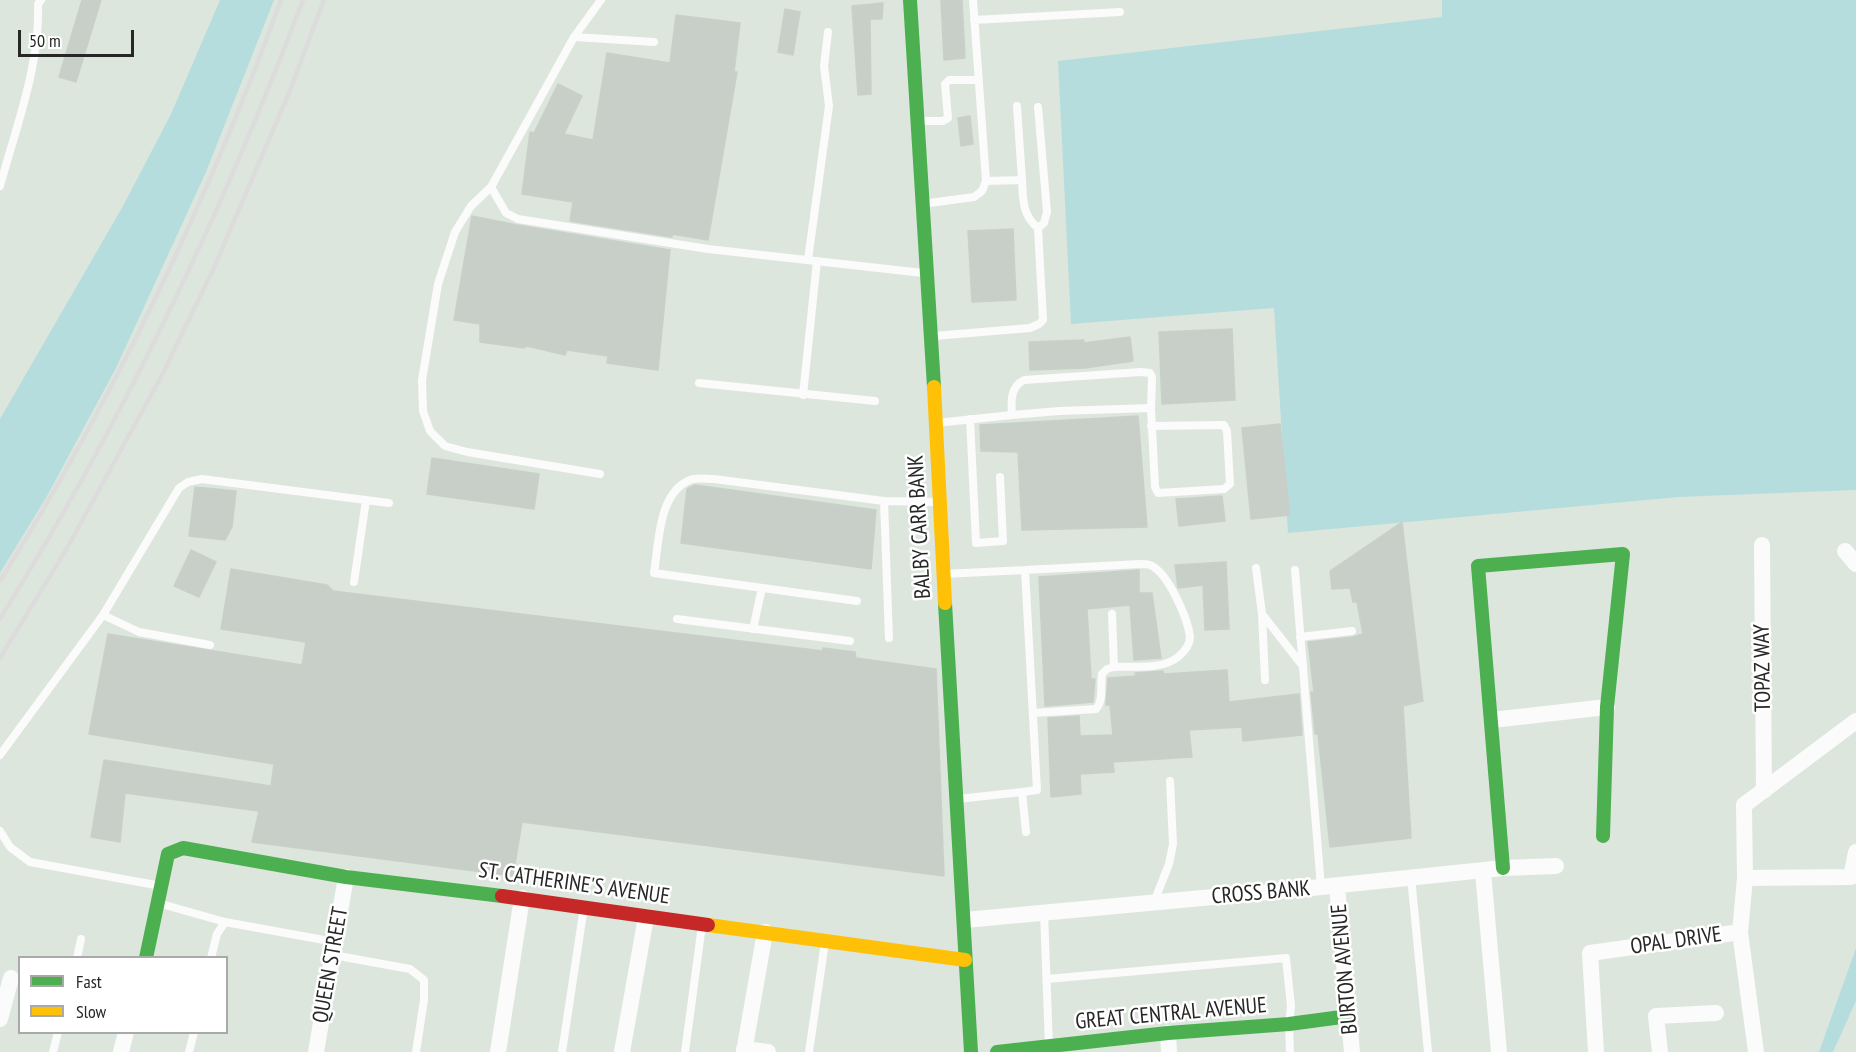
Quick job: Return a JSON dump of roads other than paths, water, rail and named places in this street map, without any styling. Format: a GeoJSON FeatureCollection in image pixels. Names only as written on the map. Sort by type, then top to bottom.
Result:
{"type":"FeatureCollection","features":[{"type":"Feature","properties":{"kind":"street","name":"BALBY CARR BANK"},"geometry":{"type":"LineString","coordinates":[[910,0],[926,273],[932,336],[971,1052]]}},
{"type":"Feature","properties":{"kind":"street","name":"TOPAZ WAY"},"geometry":{"type":"LineString","coordinates":[[1762,545],[1764,790]]}},
{"type":"Feature","properties":{"kind":"street"},"geometry":{"type":"LineString","coordinates":[[1503,868],[1478,566],[1623,554],[1607,707],[1603,836]]}},
{"type":"Feature","properties":{"kind":"street"},"geometry":{"type":"LineString","coordinates":[[1492,720],[1607,707]]}},
{"type":"Feature","properties":{"kind":"street"},"geometry":{"type":"LineString","coordinates":[[1740,932],[1745,878],[1744,805],[1856,721]]}},
{"type":"Feature","properties":{"kind":"street","name":"ST. CATHERINE'S AVENUE"},"geometry":{"type":"LineString","coordinates":[[162,886],[168,854],[183,848],[346,877],[584,906],[646,917],[965,960]]}},
{"type":"Feature","properties":{"kind":"street"},"geometry":{"type":"LineString","coordinates":[[1745,878],[1851,877],[1856,852]]}},
{"type":"Feature","properties":{"kind":"street","name":"CROSS BANK"},"geometry":{"type":"LineString","coordinates":[[964,920],[1329,887],[1411,877],[1483,872],[1503,868],[1556,866]]}},
{"type":"Feature","properties":{"kind":"street"},"geometry":{"type":"LineString","coordinates":[[1483,872],[1498,1052]]}},
{"type":"Feature","properties":{"kind":"street","name":"QUEEN STREET"},"geometry":{"type":"LineString","coordinates":[[316,1052],[346,877]]}},
{"type":"Feature","properties":{"kind":"street"},"geometry":{"type":"LineString","coordinates":[[146,956],[162,886]]}},
{"type":"Feature","properties":{"kind":"street","name":"BURTON AVENUE"},"geometry":{"type":"LineString","coordinates":[[1329,887],[1349,1016],[1352,1052]]}},
{"type":"Feature","properties":{"kind":"street"},"geometry":{"type":"LineString","coordinates":[[498,1052],[522,898]]}},
{"type":"Feature","properties":{"kind":"street"},"geometry":{"type":"LineString","coordinates":[[622,1052],[646,917]]}},
{"type":"Feature","properties":{"kind":"street"},"geometry":{"type":"LineString","coordinates":[[765,932],[744,1051],[768,1052]]}},
{"type":"Feature","properties":{"kind":"street","name":"OPAL DRIVE"},"geometry":{"type":"LineString","coordinates":[[1596,1052],[1590,953],[1740,932],[1756,1052]]}},
{"type":"Feature","properties":{"kind":"street"},"geometry":{"type":"LineString","coordinates":[[0,1019],[11,978]]}},
{"type":"Feature","properties":{"kind":"street"},"geometry":{"type":"LineString","coordinates":[[1660,1052],[1656,1016],[1716,1013]]}},
{"type":"Feature","properties":{"kind":"street","name":"GREAT CENTRAL AVENUE"},"geometry":{"type":"LineString","coordinates":[[997,1052],[1049,1049],[1168,1033],[1289,1024],[1349,1016]]}},
{"type":"Feature","properties":{"kind":"street"},"geometry":{"type":"LineString","coordinates":[[1168,1033],[1169,1052]]}},
{"type":"Feature","properties":{"kind":"street"},"geometry":{"type":"LineString","coordinates":[[121,1052],[126,1034]]}},
{"type":"Feature","properties":{"kind":"lane"},"geometry":{"type":"LineString","coordinates":[[0,186],[29,83],[38,21],[38,4],[41,0]]}},
{"type":"Feature","properties":{"kind":"lane"},"geometry":{"type":"LineString","coordinates":[[600,474],[466,452],[445,446],[430,431],[426,421],[423,411],[422,380],[438,285],[455,232],[471,206],[491,186],[574,37],[601,0]]}},
{"type":"Feature","properties":{"kind":"lane"},"geometry":{"type":"LineString","coordinates":[[922,204],[974,196],[982,191],[986,181],[973,0]]}},
{"type":"Feature","properties":{"kind":"lane"},"geometry":{"type":"LineString","coordinates":[[974,20],[1120,12]]}},
{"type":"Feature","properties":{"kind":"lane"},"geometry":{"type":"LineString","coordinates":[[803,395],[813,261],[829,106],[824,66],[828,32]]}},
{"type":"Feature","properties":{"kind":"lane"},"geometry":{"type":"LineString","coordinates":[[574,37],[654,42]]}},
{"type":"Feature","properties":{"kind":"lane"},"geometry":{"type":"LineString","coordinates":[[917,121],[948,118],[945,84],[949,80],[979,80]]}},
{"type":"Feature","properties":{"kind":"lane"},"geometry":{"type":"LineString","coordinates":[[932,336],[1030,328],[1043,320],[1038,228],[1024,211],[1017,106]]}},
{"type":"Feature","properties":{"kind":"lane"},"geometry":{"type":"LineString","coordinates":[[1038,107],[1047,212],[1044,223],[1038,228]]}},
{"type":"Feature","properties":{"kind":"lane"},"geometry":{"type":"LineString","coordinates":[[986,181],[1022,180]]}},
{"type":"Feature","properties":{"kind":"lane"},"geometry":{"type":"LineString","coordinates":[[491,186],[506,213],[518,219],[708,249],[926,273]]}},
{"type":"Feature","properties":{"kind":"lane"},"geometry":{"type":"LineString","coordinates":[[1012,415],[1011,404],[1014,390],[1018,383],[1024,380],[1141,372],[1150,374],[1152,377],[1151,426],[1155,487],[1158,493],[1224,489],[1230,484],[1227,431],[1224,425],[1151,426]]}},
{"type":"Feature","properties":{"kind":"lane"},"geometry":{"type":"LineString","coordinates":[[699,383],[875,401]]}},
{"type":"Feature","properties":{"kind":"lane"},"geometry":{"type":"LineString","coordinates":[[935,423],[1059,411],[1151,408]]}},
{"type":"Feature","properties":{"kind":"lane"},"geometry":{"type":"LineString","coordinates":[[970,419],[976,543],[1003,541],[1000,477]]}},
{"type":"Feature","properties":{"kind":"lane"},"geometry":{"type":"LineString","coordinates":[[857,601],[654,573],[665,508],[670,495],[693,478],[884,501],[940,502]]}},
{"type":"Feature","properties":{"kind":"lane"},"geometry":{"type":"LineString","coordinates":[[0,755],[103,615],[178,488],[188,482],[202,479],[388,503]]}},
{"type":"Feature","properties":{"kind":"lane"},"geometry":{"type":"LineString","coordinates":[[354,582],[366,501]]}},
{"type":"Feature","properties":{"kind":"lane"},"geometry":{"type":"LineString","coordinates":[[884,501],[888,638]]}},
{"type":"Feature","properties":{"kind":"lane"},"geometry":{"type":"LineString","coordinates":[[944,574],[1140,564],[1150,565],[1162,576],[1179,603],[1190,639],[1186,648],[1169,662],[1158,665],[1107,669],[1102,674],[1100,704],[1096,709],[1033,713]]}},
{"type":"Feature","properties":{"kind":"lane"},"geometry":{"type":"LineString","coordinates":[[1256,568],[1262,614],[1265,680]]}},
{"type":"Feature","properties":{"kind":"lane"},"geometry":{"type":"LineString","coordinates":[[957,799],[1038,790],[1025,570]]}},
{"type":"Feature","properties":{"kind":"lane"},"geometry":{"type":"LineString","coordinates":[[1295,570],[1303,665],[1329,887]]}},
{"type":"Feature","properties":{"kind":"lane"},"geometry":{"type":"LineString","coordinates":[[753,629],[762,588]]}},
{"type":"Feature","properties":{"kind":"lane"},"geometry":{"type":"LineString","coordinates":[[1112,614],[1114,667]]}},
{"type":"Feature","properties":{"kind":"lane"},"geometry":{"type":"LineString","coordinates":[[1262,614],[1303,665]]}},
{"type":"Feature","properties":{"kind":"lane"},"geometry":{"type":"LineString","coordinates":[[103,615],[139,632],[210,645]]}},
{"type":"Feature","properties":{"kind":"lane"},"geometry":{"type":"LineString","coordinates":[[677,619],[850,641]]}},
{"type":"Feature","properties":{"kind":"lane"},"geometry":{"type":"LineString","coordinates":[[1300,637],[1352,631]]}},
{"type":"Feature","properties":{"kind":"lane"},"geometry":{"type":"LineString","coordinates":[[1154,903],[1169,864],[1173,844],[1170,781]]}},
{"type":"Feature","properties":{"kind":"lane"},"geometry":{"type":"LineString","coordinates":[[1022,792],[1026,832]]}},
{"type":"Feature","properties":{"kind":"lane"},"geometry":{"type":"LineString","coordinates":[[0,831],[10,847],[30,862],[162,886]]}},
{"type":"Feature","properties":{"kind":"lane"},"geometry":{"type":"LineString","coordinates":[[1411,877],[1428,1052]]}},
{"type":"Feature","properties":{"kind":"lane"},"geometry":{"type":"LineString","coordinates":[[158,903],[410,969],[424,980],[424,1000],[416,1052]]}},
{"type":"Feature","properties":{"kind":"lane"},"geometry":{"type":"LineString","coordinates":[[562,1052],[584,906]]}},
{"type":"Feature","properties":{"kind":"lane"},"geometry":{"type":"LineString","coordinates":[[1044,913],[1049,1049]]}},
{"type":"Feature","properties":{"kind":"lane"},"geometry":{"type":"LineString","coordinates":[[211,956],[217,934],[225,922]]}},
{"type":"Feature","properties":{"kind":"lane"},"geometry":{"type":"LineString","coordinates":[[685,1052],[702,923]]}},
{"type":"Feature","properties":{"kind":"lane"},"geometry":{"type":"LineString","coordinates":[[77,956],[81,939]]}},
{"type":"Feature","properties":{"kind":"lane"},"geometry":{"type":"LineString","coordinates":[[809,1052],[825,941]]}},
{"type":"Feature","properties":{"kind":"lane"},"geometry":{"type":"LineString","coordinates":[[1047,979],[1286,958],[1291,1006],[1290,1052]]}},
{"type":"Feature","properties":{"kind":"lane"},"geometry":{"type":"LineString","coordinates":[[52,1052],[57,1034]]}},
{"type":"Feature","properties":{"kind":"lane"},"geometry":{"type":"LineString","coordinates":[[189,1052],[194,1034]]}},
{"type":"Feature","properties":{"kind":"railway"},"geometry":{"type":"LineString","coordinates":[[0,581],[82,442],[156,298],[222,151],[281,0]]}},
{"type":"Feature","properties":{"kind":"railway"},"geometry":{"type":"LineString","coordinates":[[0,619],[87,470],[166,317],[238,160],[303,0]]}},
{"type":"Feature","properties":{"kind":"railway"},"geometry":{"type":"LineString","coordinates":[[0,658],[66,550],[161,377],[213,270],[289,93],[324,0]]}}]}
